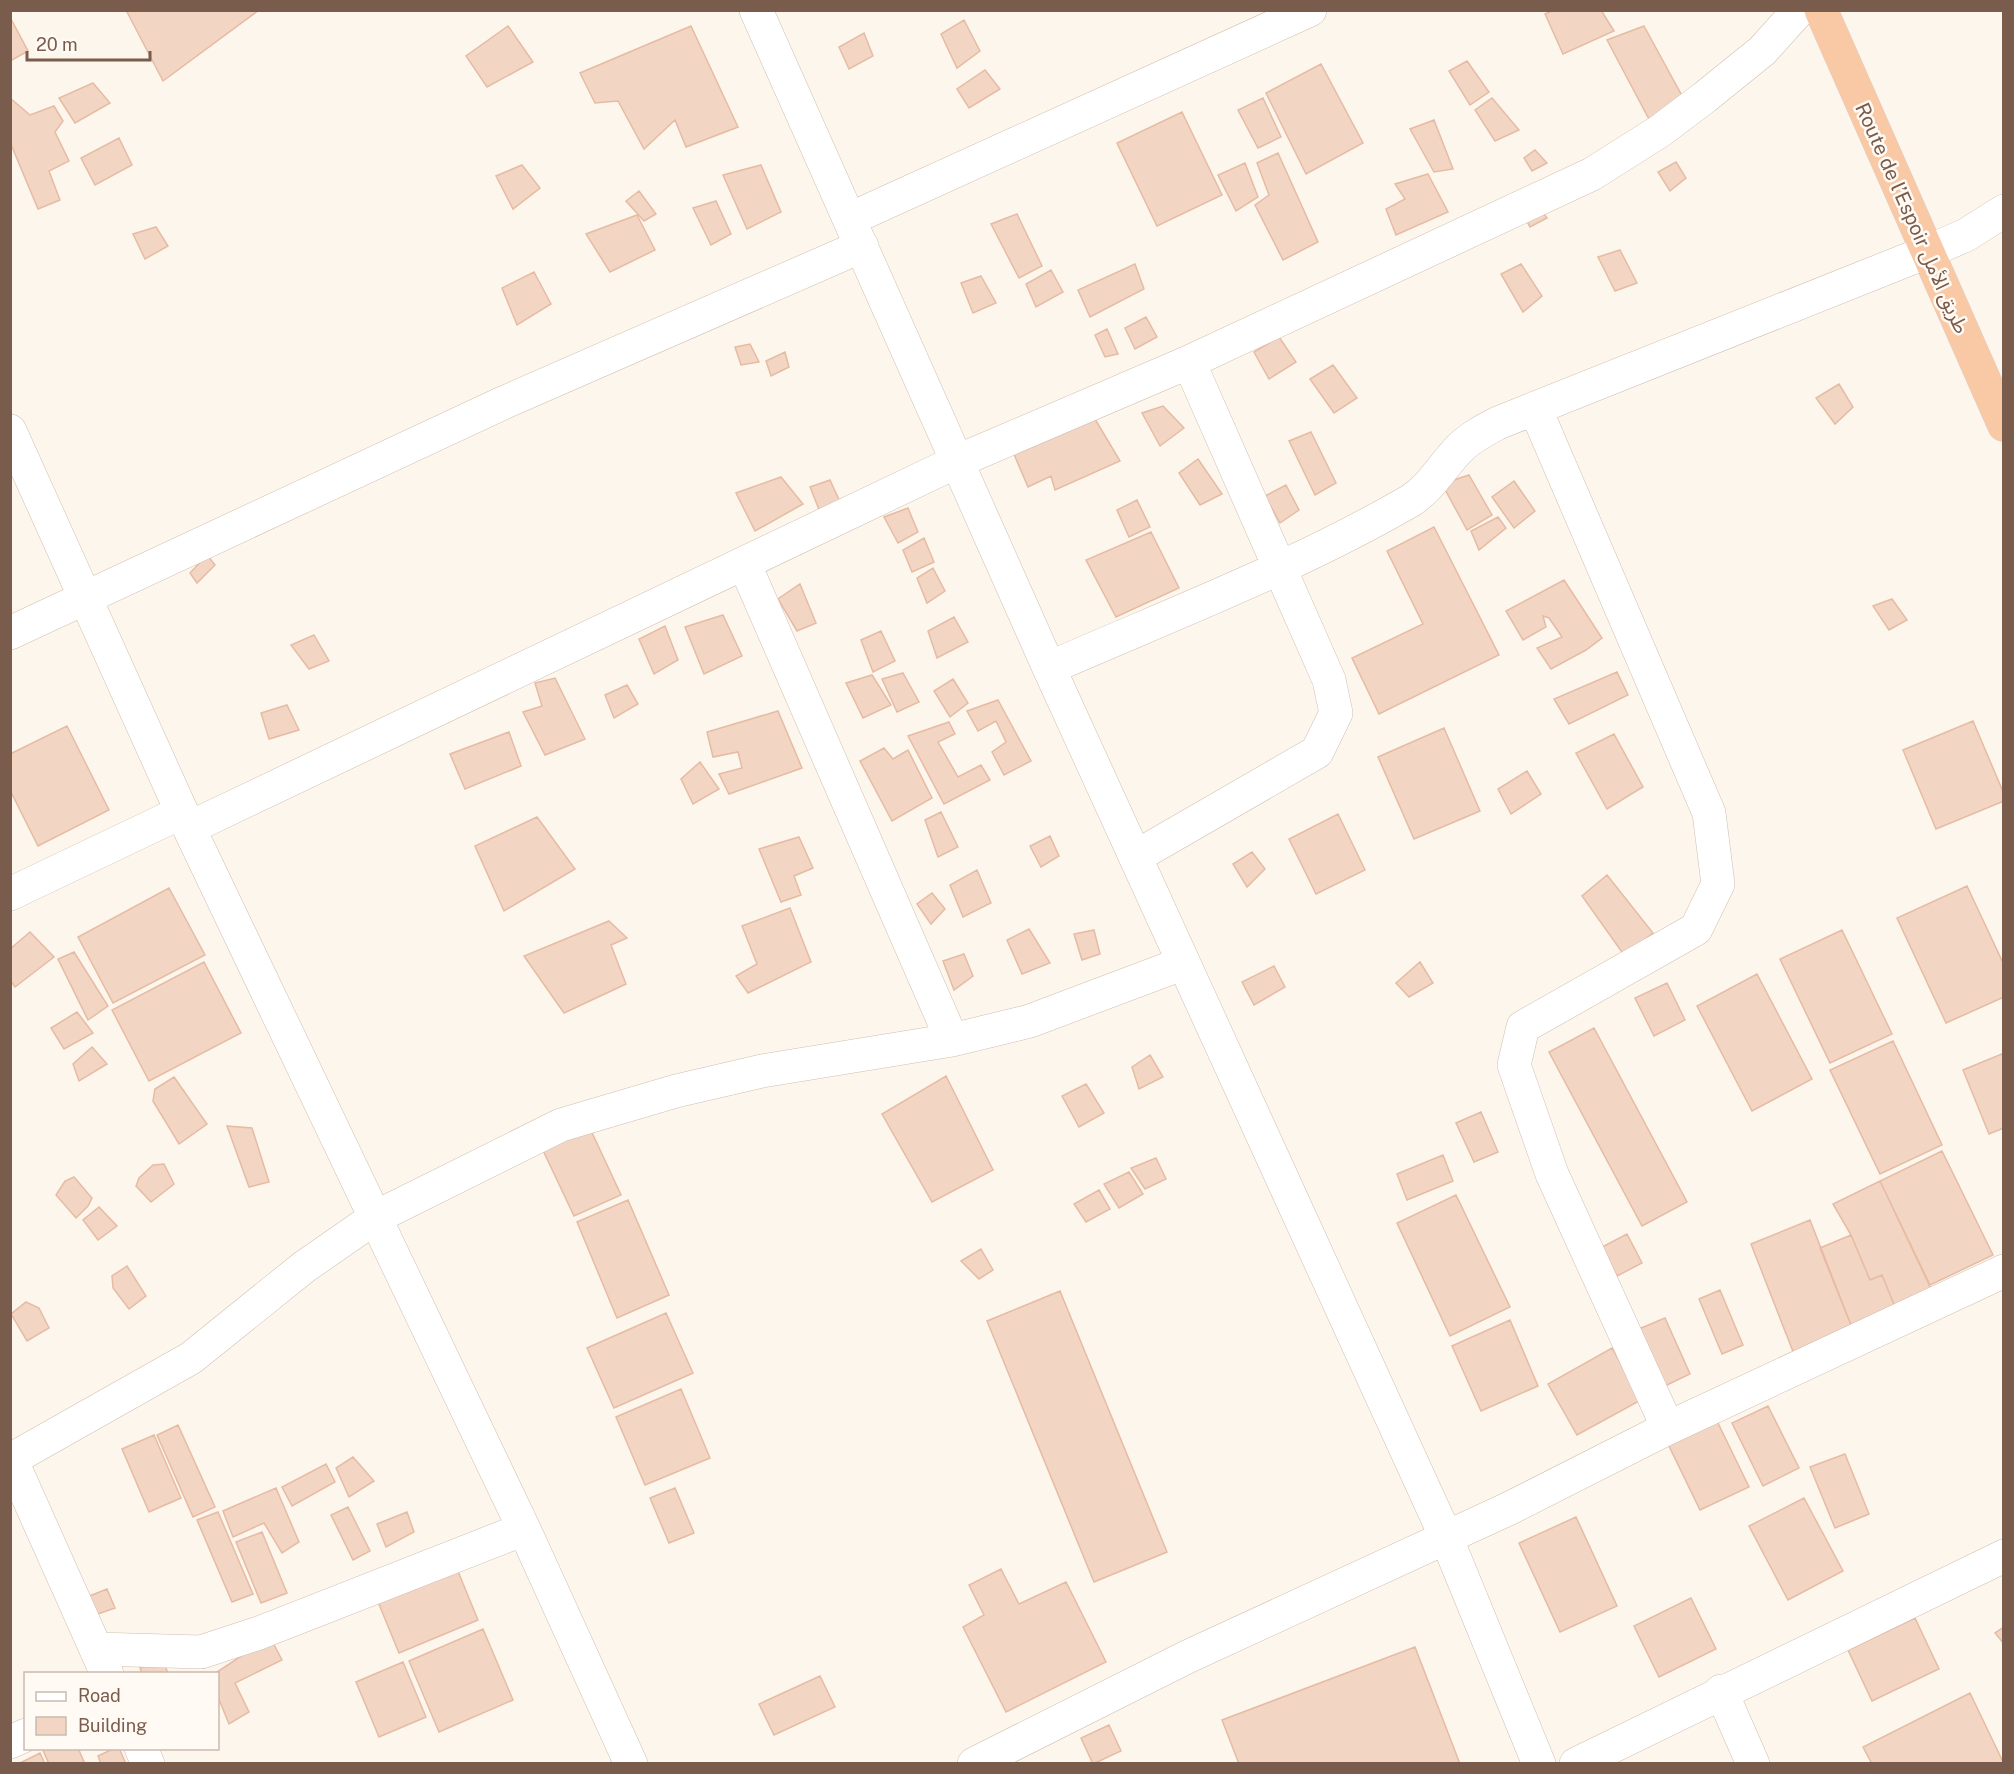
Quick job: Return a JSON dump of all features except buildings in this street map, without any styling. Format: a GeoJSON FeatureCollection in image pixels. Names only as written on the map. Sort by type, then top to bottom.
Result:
{"type":"FeatureCollection","features":[{"type":"Feature","properties":{"kind":"highway","name":"Route de l’Espoir طريق الأمل"},"geometry":{"type":"LineString","coordinates":[[1821,10],[1927,252],[2002,415]]}},
{"type":"Feature","properties":{"kind":"street"},"geometry":{"type":"LineString","coordinates":[[756,10],[1049,668],[1137,856],[1446,1537],[1539,1764]]}},
{"type":"Feature","properties":{"kind":"street"},"geometry":{"type":"LineString","coordinates":[[10,633],[503,404],[1310,10]]}},
{"type":"Feature","properties":{"kind":"street"},"geometry":{"type":"LineString","coordinates":[[10,894],[185,820],[744,563],[958,461],[1189,362],[1592,174],[1660,131],[1705,97],[1762,51],[1799,10]]}},
{"type":"Feature","properties":{"kind":"street"},"geometry":{"type":"LineString","coordinates":[[1049,668],[1280,567],[1412,500],[1476,435],[1534,408],[1927,252],[1966,235],[2004,211]]}},
{"type":"Feature","properties":{"kind":"street"},"geometry":{"type":"LineString","coordinates":[[1137,856],[1317,752],[1336,713],[1329,680],[1189,362]]}},
{"type":"Feature","properties":{"kind":"street"},"geometry":{"type":"LineString","coordinates":[[1534,408],[1709,813],[1718,884],[1696,929],[1522,1027],[1514,1065],[1552,1174],[1668,1428]]}},
{"type":"Feature","properties":{"kind":"street"},"geometry":{"type":"LineString","coordinates":[[10,431],[185,820],[524,1528],[631,1764]]}},
{"type":"Feature","properties":{"kind":"street"},"geometry":{"type":"LineString","coordinates":[[744,563],[952,1040]]}},
{"type":"Feature","properties":{"kind":"street"},"geometry":{"type":"LineString","coordinates":[[524,1528],[259,1633],[201,1652],[102,1661],[11,1458],[191,1358],[304,1267],[376,1216],[561,1125],[676,1091],[762,1071],[952,1040],[1030,1021],[1184,963]]}},
{"type":"Feature","properties":{"kind":"street"},"geometry":{"type":"LineString","coordinates":[[974,1764],[1187,1657],[1508,1509],[1668,1428],[2004,1271]]}},
{"type":"Feature","properties":{"kind":"street"},"geometry":{"type":"LineString","coordinates":[[1575,1764],[1721,1691],[2004,1556]]}},
{"type":"Feature","properties":{"kind":"street"},"geometry":{"type":"LineString","coordinates":[[1721,1691],[1753,1764]]}},
{"type":"Feature","properties":{"kind":"street"},"geometry":{"type":"LineString","coordinates":[[10,1742],[24,1736]]}},
{"type":"Feature","properties":{"kind":"street"},"geometry":{"type":"LineString","coordinates":[[141,1750],[148,1764]]}}]}
